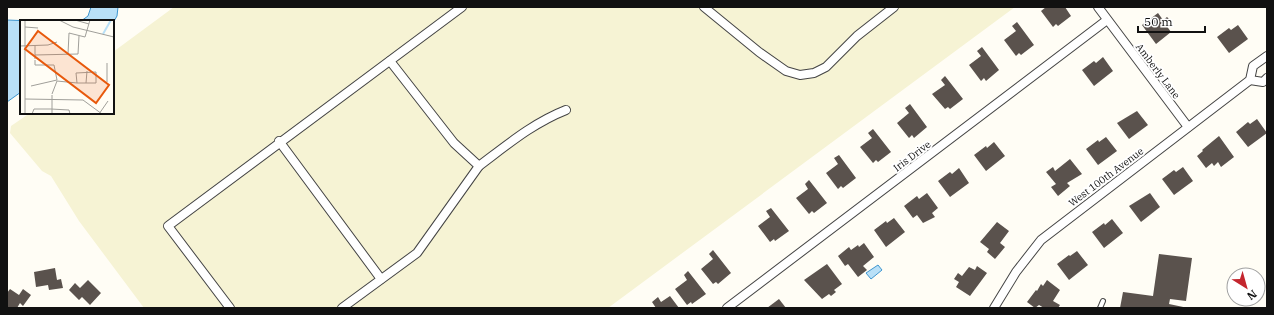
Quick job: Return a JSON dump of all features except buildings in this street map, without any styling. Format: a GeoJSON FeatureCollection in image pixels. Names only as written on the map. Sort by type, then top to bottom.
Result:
{"type":"FeatureCollection","features":[{"type":"Feature","properties":{"kind":"street"},"geometry":{"type":"LineString","coordinates":[[230,308],[168,226],[279,141],[462,7]]}},
{"type":"Feature","properties":{"kind":"street"},"geometry":{"type":"LineString","coordinates":[[704,7],[764,56],[786,71],[800,75],[814,73],[826,67],[857,36],[894,7]]}},
{"type":"Feature","properties":{"kind":"street","name":"Amberly Lane"},"geometry":{"type":"LineString","coordinates":[[1098,7],[1188,127]]}},
{"type":"Feature","properties":{"kind":"street","name":"Iris Drive"},"geometry":{"type":"LineString","coordinates":[[729,307],[1107,20]]}},
{"type":"Feature","properties":{"kind":"street","name":"West 100th Avenue"},"geometry":{"type":"LineString","coordinates":[[994,308],[1016,272],[1041,240],[1250,80],[1253,66],[1267,56]]}},
{"type":"Feature","properties":{"kind":"street"},"geometry":{"type":"LineString","coordinates":[[390,61],[454,143],[479,166]]}},
{"type":"Feature","properties":{"kind":"street"},"geometry":{"type":"LineString","coordinates":[[1250,80],[1263,82],[1267,78]]}},
{"type":"Feature","properties":{"kind":"street"},"geometry":{"type":"LineString","coordinates":[[342,308],[417,252],[479,166],[518,136],[549,117],[566,110]]}},
{"type":"Feature","properties":{"kind":"street"},"geometry":{"type":"LineString","coordinates":[[279,141],[380,279]]}},
{"type":"Feature","properties":{"kind":"lane"},"geometry":{"type":"LineString","coordinates":[[1100,308],[1103,301]]}},
{"type":"Feature","properties":{"kind":"shaded area"},"geometry":{"type":"Polygon","coordinates":[[[174,7],[1015,7],[608,308],[144,308],[79,221],[51,176],[42,171],[10,133],[11,126],[29,114],[114,114],[114,51],[174,7]]]}},
{"type":"Feature","properties":{"kind":"water"},"geometry":{"type":"Polygon","coordinates":[[[91,7],[118,7],[117,16],[114,21],[114,20],[82,20],[88,16],[91,7]]]}},
{"type":"Feature","properties":{"kind":"water"},"geometry":{"type":"Polygon","coordinates":[[[7,20],[20,21],[20,93],[7,102],[7,20]]]}},
{"type":"Feature","properties":{"kind":"water"},"geometry":{"type":"Polygon","coordinates":[[[878,265],[882,270],[871,279],[866,273],[878,265]]]}}]}
